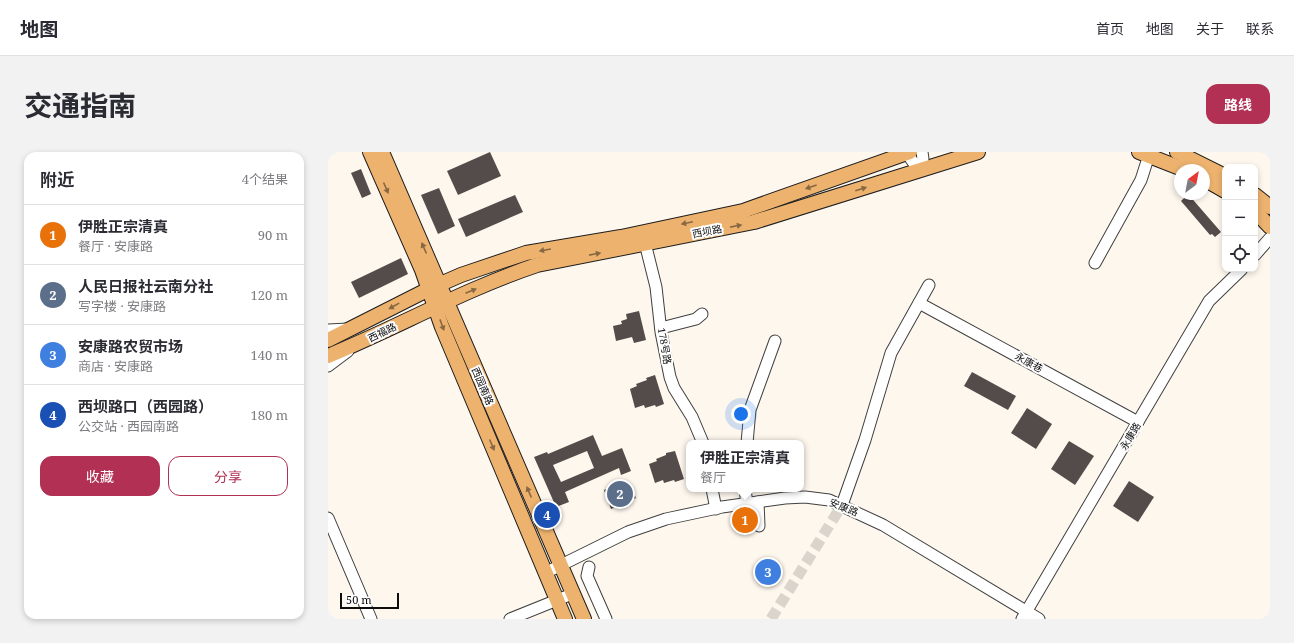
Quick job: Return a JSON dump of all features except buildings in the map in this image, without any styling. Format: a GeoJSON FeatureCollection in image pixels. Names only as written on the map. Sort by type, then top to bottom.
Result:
{"type":"FeatureCollection","features":[{"type":"Feature","properties":{"kind":"main road","name":"西园南路"},"geometry":{"type":"LineString","coordinates":[[370,152],[434,286]]}},
{"type":"Feature","properties":{"kind":"main road","name":"西园南路"},"geometry":{"type":"LineString","coordinates":[[382,152],[545,573],[565,619]]}},
{"type":"Feature","properties":{"kind":"main road"},"geometry":{"type":"LineString","coordinates":[[861,169],[876,152]]}},
{"type":"Feature","properties":{"kind":"main road","name":"西坝路"},"geometry":{"type":"LineString","coordinates":[[434,286],[461,275],[526,253],[621,237],[743,211],[908,152]]}},
{"type":"Feature","properties":{"kind":"main road","name":"西坝路"},"geometry":{"type":"LineString","coordinates":[[441,304],[514,273],[537,265],[754,222],[978,152]]}},
{"type":"Feature","properties":{"kind":"main road"},"geometry":{"type":"LineString","coordinates":[[1177,152],[1222,174]]}},
{"type":"Feature","properties":{"kind":"main road"},"geometry":{"type":"LineString","coordinates":[[1144,154],[1174,166]]}},
{"type":"Feature","properties":{"kind":"main road"},"geometry":{"type":"LineString","coordinates":[[1210,182],[1222,189]]}},
{"type":"Feature","properties":{"kind":"main road"},"geometry":{"type":"LineString","coordinates":[[1258,197],[1270,207]]}},
{"type":"Feature","properties":{"kind":"main road"},"geometry":{"type":"LineString","coordinates":[[1258,214],[1270,226]]}},
{"type":"Feature","properties":{"kind":"main road","name":"西福路"},"geometry":{"type":"LineString","coordinates":[[328,340],[353,329],[434,286]]}},
{"type":"Feature","properties":{"kind":"main road","name":"西园南路"},"geometry":{"type":"LineString","coordinates":[[441,304],[584,619]]}},
{"type":"Feature","properties":{"kind":"main road","name":"西福路"},"geometry":{"type":"LineString","coordinates":[[328,356],[358,344],[441,304]]}},
{"type":"Feature","properties":{"kind":"street"},"geometry":{"type":"LineString","coordinates":[[908,152],[913,162],[921,169],[923,159],[922,152]]}},
{"type":"Feature","properties":{"kind":"street"},"geometry":{"type":"LineString","coordinates":[[1095,263],[1141,180],[1144,154]]}},
{"type":"Feature","properties":{"kind":"street"},"geometry":{"type":"LineString","coordinates":[[1258,252],[1270,238]]}},
{"type":"Feature","properties":{"kind":"street","name":"178号路"},"geometry":{"type":"LineString","coordinates":[[645,244],[656,287],[661,328],[670,377],[674,388],[692,417],[701,440]]}},
{"type":"Feature","properties":{"kind":"street","name":"永康路"},"geometry":{"type":"LineString","coordinates":[[1024,615],[1209,301],[1239,272]]}},
{"type":"Feature","properties":{"kind":"street"},"geometry":{"type":"LineString","coordinates":[[842,505],[865,440],[891,353],[929,285]]}},
{"type":"Feature","properties":{"kind":"street","name":"永康巷"},"geometry":{"type":"LineString","coordinates":[[919,303],[1138,422]]}},
{"type":"Feature","properties":{"kind":"street"},"geometry":{"type":"LineString","coordinates":[[661,328],[696,319],[702,314]]}},
{"type":"Feature","properties":{"kind":"street"},"geometry":{"type":"LineString","coordinates":[[328,330],[353,329]]}},
{"type":"Feature","properties":{"kind":"street"},"geometry":{"type":"LineString","coordinates":[[747,440],[750,410],[775,341]]}},
{"type":"Feature","properties":{"kind":"street"},"geometry":{"type":"LineString","coordinates":[[328,366],[358,344]]}},
{"type":"Feature","properties":{"kind":"street"},"geometry":{"type":"LineString","coordinates":[[713,492],[716,509]]}},
{"type":"Feature","properties":{"kind":"street"},"geometry":{"type":"LineString","coordinates":[[747,492],[753,503],[759,526]]}},
{"type":"Feature","properties":{"kind":"street","name":"安康路"},"geometry":{"type":"LineString","coordinates":[[545,573],[628,532],[666,519],[753,503],[805,497],[829,500],[883,525],[1024,615],[1039,619]]}},
{"type":"Feature","properties":{"kind":"street"},"geometry":{"type":"LineString","coordinates":[[328,518],[371,619]]}},
{"type":"Feature","properties":{"kind":"street"},"geometry":{"type":"LineString","coordinates":[[589,567],[587,576],[606,619]]}},
{"type":"Feature","properties":{"kind":"street"},"geometry":{"type":"LineString","coordinates":[[510,619],[572,594]]}},
{"type":"Feature","properties":{"kind":"tunnel"},"geometry":{"type":"LineString","coordinates":[[771,619],[842,505]]}},
{"type":"Feature","properties":{"kind":"place","name":"人民日报社云南分社"},"geometry":{"type":"Point","coordinates":[620,494]}},
{"type":"Feature","properties":{"kind":"place","name":"西坝路口（西园路）"},"geometry":{"type":"Point","coordinates":[547,515]}},
{"type":"Feature","properties":{"kind":"place","name":"伊胜正宗清真"},"geometry":{"type":"Point","coordinates":[745,520]}},
{"type":"Feature","properties":{"kind":"place","name":"安康路农贸市场"},"geometry":{"type":"Point","coordinates":[768,572]}}]}
